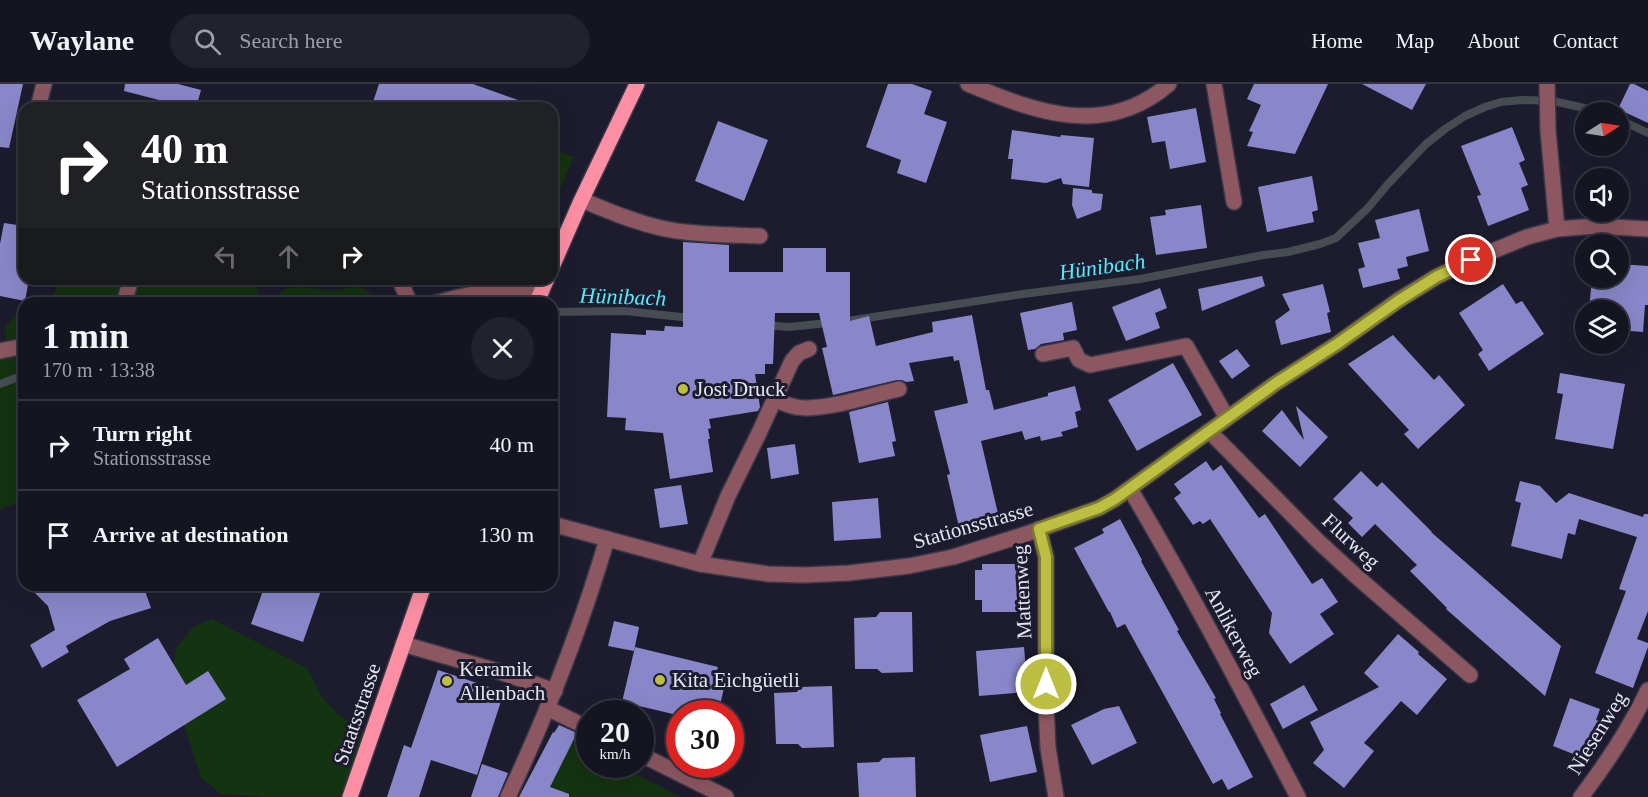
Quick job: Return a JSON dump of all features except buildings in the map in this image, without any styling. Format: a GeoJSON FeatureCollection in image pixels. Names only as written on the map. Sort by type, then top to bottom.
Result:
{"type":"FeatureCollection","features":[{"type":"Feature","properties":{"kind":"main road"},"geometry":{"type":"LineString","coordinates":[[558,254],[637,84]]}},
{"type":"Feature","properties":{"kind":"main road","name":"Staatsstrasse"},"geometry":{"type":"LineString","coordinates":[[350,797],[422,591]]}},
{"type":"Feature","properties":{"kind":"street"},"geometry":{"type":"LineString","coordinates":[[40,102],[44,84]]}},
{"type":"Feature","properties":{"kind":"street"},"geometry":{"type":"LineString","coordinates":[[968,84],[1038,109],[1066,116],[1092,117],[1130,108],[1169,84]]}},
{"type":"Feature","properties":{"kind":"street"},"geometry":{"type":"LineString","coordinates":[[1214,84],[1234,202]]}},
{"type":"Feature","properties":{"kind":"street"},"geometry":{"type":"LineString","coordinates":[[1547,86],[1557,229]]}},
{"type":"Feature","properties":{"kind":"street"},"geometry":{"type":"LineString","coordinates":[[582,200],[624,216],[683,232],[760,236]]}},
{"type":"Feature","properties":{"kind":"street","name":"Stationsstrasse"},"geometry":{"type":"LineString","coordinates":[[558,526],[700,564],[768,574],[849,573],[927,563],[953,557],[1099,508],[1130,489],[1276,383],[1398,301],[1436,277],[1471,260],[1527,237],[1557,229],[1596,226],[1648,229]]}},
{"type":"Feature","properties":{"kind":"street"},"geometry":{"type":"LineString","coordinates":[[461,297],[527,289],[540,294]]}},
{"type":"Feature","properties":{"kind":"street"},"geometry":{"type":"LineString","coordinates":[[1043,354],[1073,348],[1079,360],[1090,365],[1186,346],[1227,418]]}},
{"type":"Feature","properties":{"kind":"street"},"geometry":{"type":"LineString","coordinates":[[0,351],[18,347]]}},
{"type":"Feature","properties":{"kind":"street"},"geometry":{"type":"LineString","coordinates":[[700,564],[728,496],[792,361],[799,353],[809,349]]}},
{"type":"Feature","properties":{"kind":"street"},"geometry":{"type":"LineString","coordinates":[[774,399],[797,407],[814,407],[844,403],[899,389]]}},
{"type":"Feature","properties":{"kind":"street","name":"Flurweg"},"geometry":{"type":"LineString","coordinates":[[1209,431],[1348,569],[1470,675]]}},
{"type":"Feature","properties":{"kind":"street","name":"Anlikerweg"},"geometry":{"type":"LineString","coordinates":[[1130,489],[1208,628],[1298,797]]}},
{"type":"Feature","properties":{"kind":"street","name":"Mattenweg"},"geometry":{"type":"LineString","coordinates":[[1039,529],[1046,557],[1048,748],[1056,797]]}},
{"type":"Feature","properties":{"kind":"street"},"geometry":{"type":"LineString","coordinates":[[508,797],[555,691],[590,595],[607,539]]}},
{"type":"Feature","properties":{"kind":"street","name":"Staatsstrasse"},"geometry":{"type":"LineString","coordinates":[[403,644],[555,691]]}},
{"type":"Feature","properties":{"kind":"street","name":"Niesenweg"},"geometry":{"type":"LineString","coordinates":[[1581,797],[1625,735],[1648,690]]}},
{"type":"Feature","properties":{"kind":"street"},"geometry":{"type":"LineString","coordinates":[[547,708],[576,722]]}},
{"type":"Feature","properties":{"kind":"street"},"geometry":{"type":"LineString","coordinates":[[654,761],[726,797]]}},
{"type":"Feature","properties":{"kind":"green space"},"geometry":{"type":"Polygon","coordinates":[[[558,151],[574,157],[558,194],[558,151]]]}},
{"type":"Feature","properties":{"kind":"green space"},"geometry":{"type":"Polygon","coordinates":[[[56,285],[255,285],[258,297],[50,297],[56,290],[56,285]]]}},
{"type":"Feature","properties":{"kind":"green space"},"geometry":{"type":"Polygon","coordinates":[[[299,287],[335,291],[360,287],[370,293],[372,297],[275,297],[284,289],[299,287]]]}},
{"type":"Feature","properties":{"kind":"green space"},"geometry":{"type":"Polygon","coordinates":[[[18,314],[18,503],[0,509],[0,351],[7,349],[5,327],[18,314]]]}},
{"type":"Feature","properties":{"kind":"green space"},"geometry":{"type":"Polygon","coordinates":[[[212,619],[307,668],[322,697],[339,715],[371,736],[350,797],[268,797],[221,794],[201,778],[185,728],[170,693],[176,648],[193,627],[212,619]]]}},
{"type":"Feature","properties":{"kind":"green space"},"geometry":{"type":"Polygon","coordinates":[[[572,742],[576,744],[576,778],[643,778],[681,797],[545,797],[572,742]]]}},
{"type":"Feature","properties":{"kind":"waterway","name":"Hünibach"},"geometry":{"type":"LineString","coordinates":[[765,325],[789,327],[847,321],[1140,279],[1320,244],[1336,238],[1367,209],[1426,144],[1465,116],[1501,102],[1522,100],[1553,101],[1575,106]]}},
{"type":"Feature","properties":{"kind":"waterway","name":"Hünibach"},"geometry":{"type":"LineString","coordinates":[[1629,124],[1648,133]]}},
{"type":"Feature","properties":{"kind":"waterway","name":"Hünibach"},"geometry":{"type":"LineString","coordinates":[[558,312],[625,311],[691,318]]}},
{"type":"Feature","properties":{"kind":"waterway","name":"Hünibach"},"geometry":{"type":"LineString","coordinates":[[0,384],[18,377]]}},
{"type":"Feature","properties":{"kind":"place","name":"Jost Druck"},"geometry":{"type":"Point","coordinates":[683,389]}},
{"type":"Feature","properties":{"kind":"place","name":"Kita Eichgüetli"},"geometry":{"type":"Point","coordinates":[660,680]}},
{"type":"Feature","properties":{"kind":"place","name":"Keramik Allenbach"},"geometry":{"type":"Point","coordinates":[447,681]}},
{"type":"Feature","properties":{"kind":"route"},"geometry":{"type":"LineString","coordinates":[[1046,684],[1046,557],[1039,529],[1099,508],[1115,499],[1276,383],[1398,301],[1436,277],[1471,260]]}}]}
